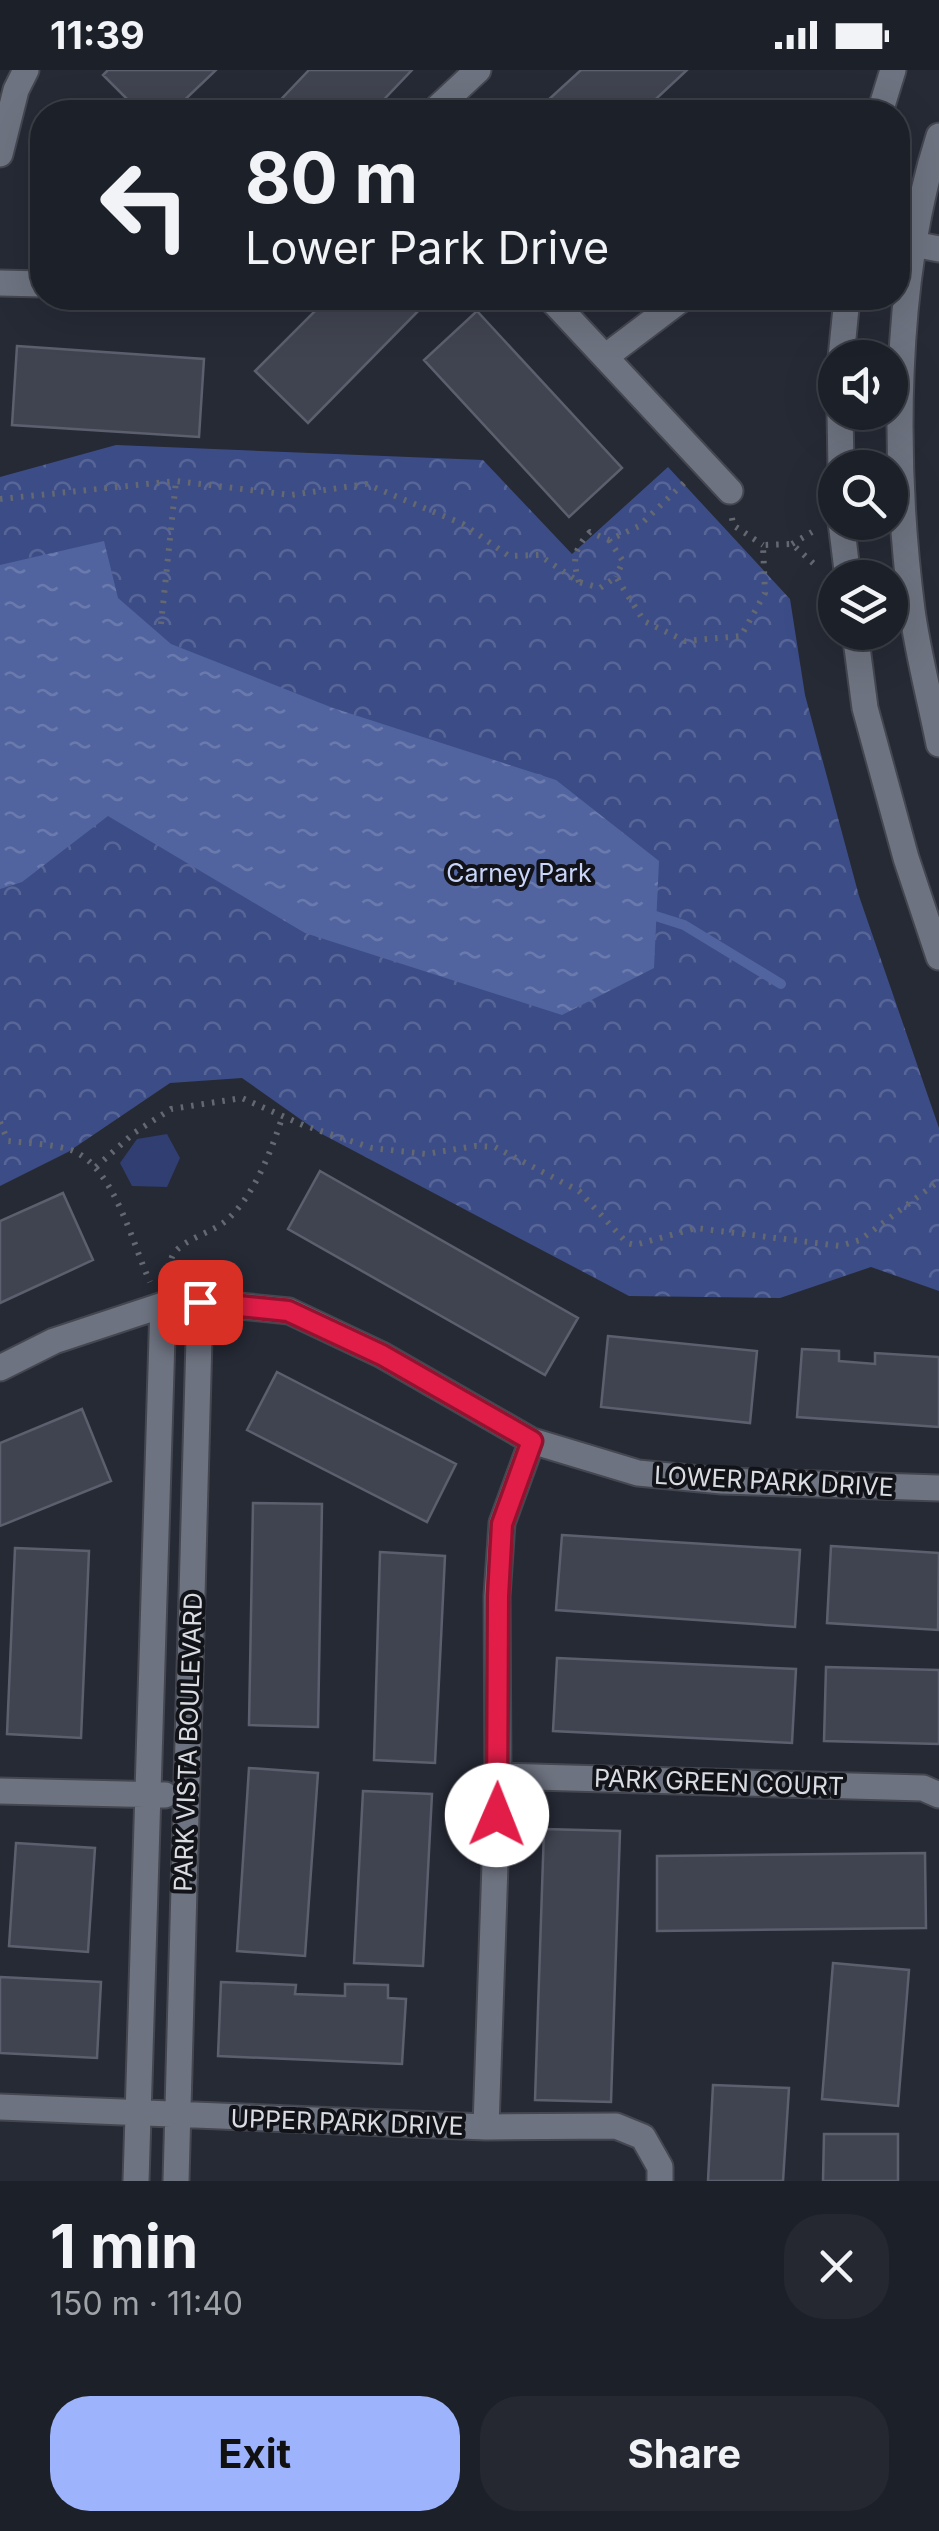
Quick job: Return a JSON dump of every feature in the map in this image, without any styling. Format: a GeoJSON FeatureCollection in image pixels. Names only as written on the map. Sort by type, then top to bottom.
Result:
{"type":"FeatureCollection","features":[{"type":"Feature","properties":{"kind":"street"},"geometry":{"type":"LineString","coordinates":[[0,154],[16,90],[26,70]]}},
{"type":"Feature","properties":{"kind":"street"},"geometry":{"type":"LineString","coordinates":[[445,100],[478,70]]}},
{"type":"Feature","properties":{"kind":"street"},"geometry":{"type":"LineString","coordinates":[[883,100],[892,70]]}},
{"type":"Feature","properties":{"kind":"street"},"geometry":{"type":"LineString","coordinates":[[939,136],[917,245],[898,454],[912,612],[939,744]]}},
{"type":"Feature","properties":{"kind":"street"},"geometry":{"type":"LineString","coordinates":[[0,283],[30,284]]}},
{"type":"Feature","properties":{"kind":"street"},"geometry":{"type":"LineString","coordinates":[[561,310],[730,491]]}},
{"type":"Feature","properties":{"kind":"street"},"geometry":{"type":"LineString","coordinates":[[605,357],[667,310]]}},
{"type":"Feature","properties":{"kind":"street"},"geometry":{"type":"LineString","coordinates":[[843,340],[846,310]]}},
{"type":"Feature","properties":{"kind":"street"},"geometry":{"type":"LineString","coordinates":[[858,650],[866,708],[906,858],[939,957]]}},
{"type":"Feature","properties":{"kind":"street","name":"LOWER PARK DRIVE"},"geometry":{"type":"LineString","coordinates":[[0,1368],[54,1341],[163,1305],[200,1302],[288,1311],[382,1355],[532,1441],[638,1473],[722,1481],[939,1488]]}},
{"type":"Feature","properties":{"kind":"street","name":"PARK VISTA BOULEVARD"},"geometry":{"type":"LineString","coordinates":[[176,2181],[200,1302]]}},
{"type":"Feature","properties":{"kind":"street","name":"PARK VISTA BOULEVARD"},"geometry":{"type":"LineString","coordinates":[[136,2181],[163,1305]]}},
{"type":"Feature","properties":{"kind":"street"},"geometry":{"type":"LineString","coordinates":[[486,2127],[502,1524],[532,1441]]}},
{"type":"Feature","properties":{"kind":"street","name":"PARK GREEN COURT"},"geometry":{"type":"LineString","coordinates":[[498,1776],[923,1788],[939,1795]]}},
{"type":"Feature","properties":{"kind":"street"},"geometry":{"type":"LineString","coordinates":[[0,1791],[186,1795]]}},
{"type":"Feature","properties":{"kind":"street","name":"UPPER PARK DRIVE"},"geometry":{"type":"LineString","coordinates":[[0,2107],[486,2127],[616,2126],[643,2137],[660,2168],[660,2181]]}},
{"type":"Feature","properties":{"kind":"path"},"geometry":{"type":"LineString","coordinates":[[609,540],[640,526],[704,464]]}},
{"type":"Feature","properties":{"kind":"path"},"geometry":{"type":"LineString","coordinates":[[0,499],[176,482],[291,494],[366,484],[463,524],[509,556],[540,555],[579,582],[600,588],[616,577],[623,561],[609,540],[590,532],[576,547],[573,564],[579,582]]}},
{"type":"Feature","properties":{"kind":"path"},"geometry":{"type":"LineString","coordinates":[[161,624],[176,482]]}},
{"type":"Feature","properties":{"kind":"path"},"geometry":{"type":"LineString","coordinates":[[730,491],[733,525],[763,545],[792,544],[812,532]]}},
{"type":"Feature","properties":{"kind":"path"},"geometry":{"type":"LineString","coordinates":[[792,544],[814,564]]}},
{"type":"Feature","properties":{"kind":"path"},"geometry":{"type":"LineString","coordinates":[[616,577],[644,621],[685,641],[740,636],[765,593],[763,545]]}},
{"type":"Feature","properties":{"kind":"path"},"geometry":{"type":"LineString","coordinates":[[96,1167],[171,1109],[242,1098],[372,1148],[426,1154],[475,1146],[495,1148],[579,1191],[634,1245],[696,1228],[840,1246],[860,1240],[939,1182]]}},
{"type":"Feature","properties":{"kind":"path"},"geometry":{"type":"LineString","coordinates":[[148,1280],[174,1275],[171,1261],[175,1251],[228,1218],[268,1156],[283,1115]]}},
{"type":"Feature","properties":{"kind":"path"},"geometry":{"type":"LineString","coordinates":[[0,1122],[4,1140],[68,1149],[96,1167],[110,1186],[148,1280],[163,1305]]}},
{"type":"Feature","properties":{"kind":"shaded area"},"geometry":{"type":"Polygon","coordinates":[[[167,1134],[180,1158],[167,1187],[132,1186],[120,1163],[137,1139],[167,1134]]]}},
{"type":"Feature","properties":{"kind":"green space","name":"Carney Park"},"geometry":{"type":"Polygon","coordinates":[[[116,445],[483,460],[572,554],[668,467],[790,599],[805,695],[859,896],[939,1128],[939,1291],[871,1267],[780,1298],[629,1296],[320,1133],[242,1078],[170,1083],[68,1152],[0,1186],[0,477],[116,445]]]}},
{"type":"Feature","properties":{"kind":"water"},"geometry":{"type":"Polygon","coordinates":[[[104,541],[118,598],[171,644],[333,708],[556,780],[659,861],[654,968],[562,1015],[305,933],[108,816],[22,882],[0,889],[0,565],[104,541]]]}},
{"type":"Feature","properties":{"kind":"building"},"geometry":{"type":"Polygon","coordinates":[[[108,70],[216,70],[185,100],[128,100],[103,75],[108,70]]]}},
{"type":"Feature","properties":{"kind":"building"},"geometry":{"type":"Polygon","coordinates":[[[309,70],[412,70],[383,100],[280,100],[309,70]]]}},
{"type":"Feature","properties":{"kind":"building"},"geometry":{"type":"Polygon","coordinates":[[[581,70],[687,70],[655,100],[548,100],[581,70]]]}},
{"type":"Feature","properties":{"kind":"building"},"geometry":{"type":"Polygon","coordinates":[[[316,310],[419,310],[308,423],[255,371],[316,310]]]}},
{"type":"Feature","properties":{"kind":"building"},"geometry":{"type":"Polygon","coordinates":[[[477,311],[622,468],[569,517],[424,360],[477,311]]]}},
{"type":"Feature","properties":{"kind":"building"},"geometry":{"type":"Polygon","coordinates":[[[17,346],[204,359],[199,437],[12,425],[17,346]]]}},
{"type":"Feature","properties":{"kind":"building"},"geometry":{"type":"Polygon","coordinates":[[[320,1171],[578,1318],[545,1375],[288,1229],[320,1171]]]}},
{"type":"Feature","properties":{"kind":"building"},"geometry":{"type":"Polygon","coordinates":[[[63,1193],[93,1260],[0,1303],[0,1221],[63,1193]]]}},
{"type":"Feature","properties":{"kind":"building"},"geometry":{"type":"Polygon","coordinates":[[[608,1336],[757,1351],[750,1423],[601,1407],[608,1336]]]}},
{"type":"Feature","properties":{"kind":"building"},"geometry":{"type":"Polygon","coordinates":[[[802,1349],[839,1351],[839,1361],[875,1364],[875,1353],[939,1357],[939,1427],[797,1417],[802,1349]]]}},
{"type":"Feature","properties":{"kind":"building"},"geometry":{"type":"Polygon","coordinates":[[[277,1372],[456,1464],[427,1522],[247,1430],[277,1372]]]}},
{"type":"Feature","properties":{"kind":"building"},"geometry":{"type":"Polygon","coordinates":[[[82,1409],[111,1481],[0,1526],[0,1443],[82,1409]]]}},
{"type":"Feature","properties":{"kind":"building"},"geometry":{"type":"Polygon","coordinates":[[[253,1503],[322,1504],[318,1727],[249,1725],[253,1503]]]}},
{"type":"Feature","properties":{"kind":"building"},"geometry":{"type":"Polygon","coordinates":[[[562,1535],[800,1550],[795,1627],[556,1610],[562,1535]]]}},
{"type":"Feature","properties":{"kind":"building"},"geometry":{"type":"Polygon","coordinates":[[[831,1546],[939,1553],[938,1630],[827,1623],[831,1546]]]}},
{"type":"Feature","properties":{"kind":"building"},"geometry":{"type":"Polygon","coordinates":[[[15,1548],[89,1551],[81,1738],[7,1734],[15,1548]]]}},
{"type":"Feature","properties":{"kind":"building"},"geometry":{"type":"Polygon","coordinates":[[[380,1552],[445,1556],[435,1763],[374,1760],[380,1552]]]}},
{"type":"Feature","properties":{"kind":"building"},"geometry":{"type":"Polygon","coordinates":[[[557,1658],[796,1669],[792,1743],[553,1731],[557,1658]]]}},
{"type":"Feature","properties":{"kind":"building"},"geometry":{"type":"Polygon","coordinates":[[[826,1667],[939,1670],[939,1744],[824,1741],[826,1667]]]}},
{"type":"Feature","properties":{"kind":"building"},"geometry":{"type":"Polygon","coordinates":[[[249,1768],[318,1773],[305,1956],[237,1951],[249,1768]]]}},
{"type":"Feature","properties":{"kind":"building"},"geometry":{"type":"Polygon","coordinates":[[[363,1791],[432,1794],[423,1966],[354,1963],[363,1791]]]}},
{"type":"Feature","properties":{"kind":"building"},"geometry":{"type":"Polygon","coordinates":[[[544,1829],[620,1831],[611,2102],[535,2100],[544,1829]]]}},
{"type":"Feature","properties":{"kind":"building"},"geometry":{"type":"Polygon","coordinates":[[[16,1843],[95,1848],[88,1952],[9,1946],[16,1843]]]}},
{"type":"Feature","properties":{"kind":"building"},"geometry":{"type":"Polygon","coordinates":[[[925,1853],[926,1928],[657,1931],[657,1856],[925,1853]]]}},
{"type":"Feature","properties":{"kind":"building"},"geometry":{"type":"Polygon","coordinates":[[[833,1963],[909,1970],[898,2106],[822,2099],[833,1963]]]}},
{"type":"Feature","properties":{"kind":"building"},"geometry":{"type":"Polygon","coordinates":[[[0,1977],[101,1982],[97,2058],[0,2053],[0,1977]]]}},
{"type":"Feature","properties":{"kind":"building"},"geometry":{"type":"Polygon","coordinates":[[[221,1982],[296,1985],[295,1994],[345,1996],[345,1984],[388,1985],[388,1998],[406,1999],[402,2064],[218,2056],[221,1982]]]}},
{"type":"Feature","properties":{"kind":"building"},"geometry":{"type":"Polygon","coordinates":[[[713,2085],[789,2088],[783,2181],[708,2181],[713,2085]]]}},
{"type":"Feature","properties":{"kind":"building"},"geometry":{"type":"Polygon","coordinates":[[[824,2134],[898,2134],[898,2181],[823,2181],[824,2134]]]}},
{"type":"Feature","properties":{"kind":"waterway"},"geometry":{"type":"LineString","coordinates":[[646,913],[684,925],[781,984]]}},
{"type":"Feature","properties":{"kind":"route"},"geometry":{"type":"LineString","coordinates":[[200,1302],[288,1311],[382,1355],[532,1441],[502,1524],[497,1815]]}}]}
